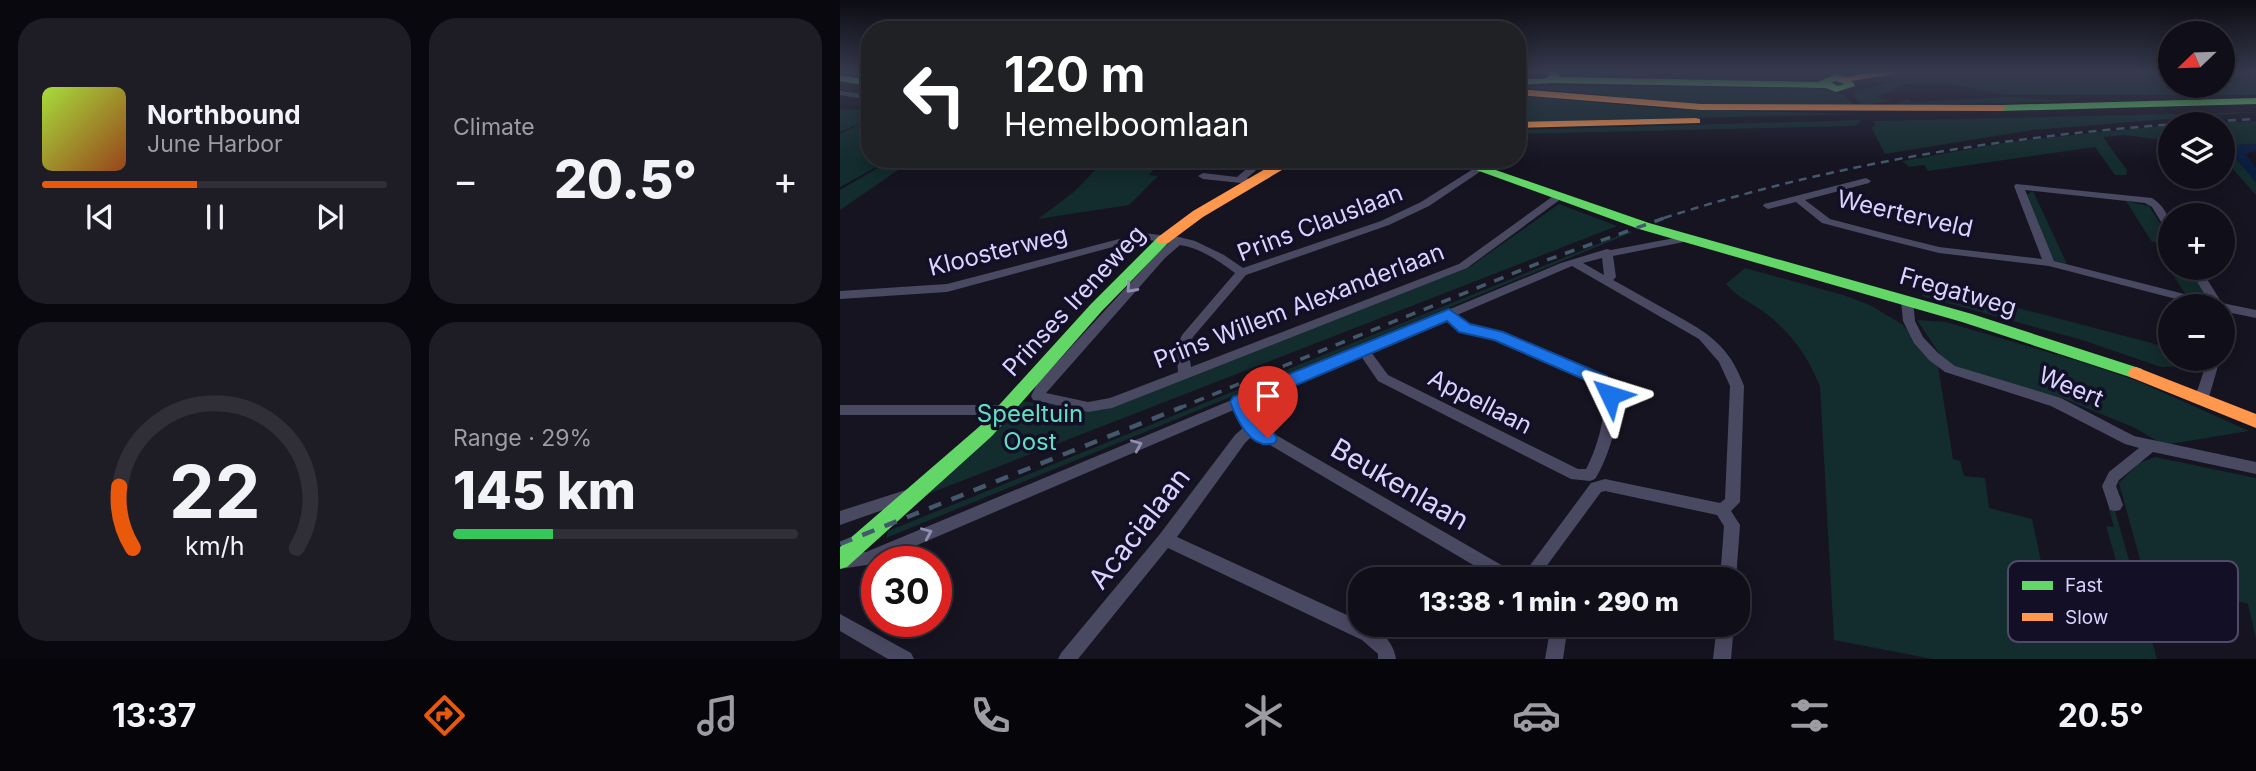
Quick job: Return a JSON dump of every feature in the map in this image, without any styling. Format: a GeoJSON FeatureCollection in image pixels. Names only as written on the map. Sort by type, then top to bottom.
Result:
{"type":"FeatureCollection","features":[{"type":"Feature","properties":{"kind":"main road"},"geometry":{"type":"LineString","coordinates":[[1642,102],[1664,106],[1864,110],[2225,102]]}},
{"type":"Feature","properties":{"kind":"main road"},"geometry":{"type":"LineString","coordinates":[[2104,102],[2134,104]]}},
{"type":"Feature","properties":{"kind":"main road"},"geometry":{"type":"LineString","coordinates":[[1864,110],[1890,103]]}},
{"type":"Feature","properties":{"kind":"main road"},"geometry":{"type":"LineString","coordinates":[[1526,125],[2256,107]]}},
{"type":"Feature","properties":{"kind":"main road","name":"Prinses Ireneweg"},"geometry":{"type":"LineString","coordinates":[[840,561],[978,439],[1198,214],[1270,168]]}},
{"type":"Feature","properties":{"kind":"main road","name":"Fregatweg"},"geometry":{"type":"LineString","coordinates":[[1484,168],[1685,239],[2104,359],[2256,421]]}},
{"type":"Feature","properties":{"kind":"street"},"geometry":{"type":"LineString","coordinates":[[1203,176],[1245,182],[1257,168]]}},
{"type":"Feature","properties":{"kind":"street","name":"Prins Clauslaan"},"geometry":{"type":"LineString","coordinates":[[1185,375],[1181,362],[1182,348],[1188,335],[1242,272],[1385,223],[1425,204],[1479,168]]}},
{"type":"Feature","properties":{"kind":"street","name":"Weerterveld"},"geometry":{"type":"LineString","coordinates":[[1768,206],[1866,181]]}},
{"type":"Feature","properties":{"kind":"street"},"geometry":{"type":"LineString","coordinates":[[2049,263],[2019,186],[2148,200],[2158,208]]}},
{"type":"Feature","properties":{"kind":"street","name":"Prins Willem Alexanderlaan"},"geometry":{"type":"LineString","coordinates":[[1172,239],[1161,256],[1038,391],[1038,397],[1100,406],[1185,375],[1463,266],[1560,196]]}},
{"type":"Feature","properties":{"kind":"street","name":"Weerterveld"},"geometry":{"type":"LineString","coordinates":[[1798,199],[1826,221],[1886,237],[1940,250],[2049,263],[2169,294]]}},
{"type":"Feature","properties":{"kind":"street","name":"Kloosterweg"},"geometry":{"type":"LineString","coordinates":[[840,295],[930,291],[1134,237],[1172,239]]}},
{"type":"Feature","properties":{"kind":"street"},"geometry":{"type":"LineString","coordinates":[[1172,239],[1220,257],[1242,272]]}},
{"type":"Feature","properties":{"kind":"street"},"geometry":{"type":"LineString","coordinates":[[840,561],[871,557],[1573,261],[1607,252],[1662,246],[1685,239]]}},
{"type":"Feature","properties":{"kind":"street"},"geometry":{"type":"LineString","coordinates":[[1605,281],[1610,277],[1607,252]]}},
{"type":"Feature","properties":{"kind":"street"},"geometry":{"type":"LineString","coordinates":[[1573,261],[1703,336],[1720,351],[1732,369],[1737,386],[1733,492],[1732,502],[1722,510],[1732,525],[1729,567]]}},
{"type":"Feature","properties":{"kind":"street","name":"Weert"},"geometry":{"type":"LineString","coordinates":[[1907,301],[1907,321],[1935,359],[1944,366],[2056,402],[2130,440],[2256,468]]}},
{"type":"Feature","properties":{"kind":"street","name":"Weerterveld"},"geometry":{"type":"LineString","coordinates":[[2235,310],[2256,314]]}},
{"type":"Feature","properties":{"kind":"street"},"geometry":{"type":"LineString","coordinates":[[1449,314],[1465,329],[1497,336],[1601,380],[1608,387],[1611,403],[1593,481],[1536,567]]}},
{"type":"Feature","properties":{"kind":"street","name":"Appellaan"},"geometry":{"type":"LineString","coordinates":[[1363,349],[1383,378],[1576,475],[1605,485],[1722,510]]}},
{"type":"Feature","properties":{"kind":"street"},"geometry":{"type":"LineString","coordinates":[[2202,397],[2210,371]]}},
{"type":"Feature","properties":{"kind":"street"},"geometry":{"type":"LineString","coordinates":[[1239,402],[1252,428]]}},
{"type":"Feature","properties":{"kind":"street"},"geometry":{"type":"LineString","coordinates":[[840,410],[1004,410]]}},
{"type":"Feature","properties":{"kind":"street","name":"Acacialaan"},"geometry":{"type":"LineString","coordinates":[[1067,659],[1166,540],[1240,439],[1252,428]]}},
{"type":"Feature","properties":{"kind":"street","name":"Beukenlaan"},"geometry":{"type":"LineString","coordinates":[[1252,428],[1490,567]]}},
{"type":"Feature","properties":{"kind":"street"},"geometry":{"type":"LineString","coordinates":[[2115,505],[2109,486],[2114,476],[2151,446]]}},
{"type":"Feature","properties":{"kind":"street"},"geometry":{"type":"LineString","coordinates":[[840,518],[914,493]]}},
{"type":"Feature","properties":{"kind":"street"},"geometry":{"type":"LineString","coordinates":[[1166,540],[1368,634],[1386,650],[1387,659]]}},
{"type":"Feature","properties":{"kind":"street"},"geometry":{"type":"LineString","coordinates":[[840,622],[905,659]]}},
{"type":"Feature","properties":{"kind":"street"},"geometry":{"type":"LineString","coordinates":[[1554,659],[1557,637]]}},
{"type":"Feature","properties":{"kind":"street"},"geometry":{"type":"LineString","coordinates":[[1722,659],[1724,637]]}},
{"type":"Feature","properties":{"kind":"green space"},"geometry":{"type":"Polygon","coordinates":[[[1526,102],[1589,102],[1667,109],[1861,114],[1526,122],[1526,102]]]}},
{"type":"Feature","properties":{"kind":"green space"},"geometry":{"type":"Polygon","coordinates":[[[1668,102],[1851,102],[1854,105],[1668,102]]]}},
{"type":"Feature","properties":{"kind":"green space"},"geometry":{"type":"Polygon","coordinates":[[[1858,102],[1886,102],[1861,105],[1858,102]]]}},
{"type":"Feature","properties":{"kind":"green space"},"geometry":{"type":"Polygon","coordinates":[[[1901,102],[2039,102],[1891,106],[1901,102]]]}},
{"type":"Feature","properties":{"kind":"green space"},"geometry":{"type":"Polygon","coordinates":[[[840,109],[861,110],[861,123],[840,132],[840,109]]]}},
{"type":"Feature","properties":{"kind":"green space"},"geometry":{"type":"Polygon","coordinates":[[[2158,114],[2158,120],[2032,130],[1885,154],[1871,127],[1876,126],[1873,121],[2158,114]]]}},
{"type":"Feature","properties":{"kind":"green space"},"geometry":{"type":"Polygon","coordinates":[[[1861,120],[1855,126],[1526,134],[1526,130],[1861,120]]]}},
{"type":"Feature","properties":{"kind":"green space"},"geometry":{"type":"Polygon","coordinates":[[[2256,121],[2256,144],[2235,146],[2235,122],[2256,121]]]}},
{"type":"Feature","properties":{"kind":"green space"},"geometry":{"type":"Polygon","coordinates":[[[861,124],[861,168],[875,168],[840,187],[840,134],[861,124]]]}},
{"type":"Feature","properties":{"kind":"green space"},"geometry":{"type":"Polygon","coordinates":[[[2158,126],[2158,139],[2124,135],[2103,137],[2127,170],[2126,175],[2115,175],[2095,147],[1928,171],[1924,165],[1909,167],[1902,161],[2009,142],[2158,126]]]}},
{"type":"Feature","properties":{"kind":"green space"},"geometry":{"type":"Polygon","coordinates":[[[2235,157],[2256,182],[2256,195],[2235,171],[2235,157]]]}},
{"type":"Feature","properties":{"kind":"green space"},"geometry":{"type":"Polygon","coordinates":[[[878,168],[901,168],[840,210],[840,190],[878,168]]]}},
{"type":"Feature","properties":{"kind":"green space"},"geometry":{"type":"Polygon","coordinates":[[[1097,168],[1155,168],[1149,175],[1158,176],[1129,205],[1038,219],[1075,191],[1097,168]]]}},
{"type":"Feature","properties":{"kind":"green space"},"geometry":{"type":"Polygon","coordinates":[[[2033,191],[2067,264],[2055,261],[2052,257],[2026,195],[2033,191]]]}},
{"type":"Feature","properties":{"kind":"green space"},"geometry":{"type":"Polygon","coordinates":[[[2126,201],[2149,206],[2158,220],[2158,243],[2152,242],[2126,201]]]}},
{"type":"Feature","properties":{"kind":"green space","name":"Speeltuin Oost"},"geometry":{"type":"Polygon","coordinates":[[[1559,204],[1617,226],[923,496],[1020,401],[1103,410],[1471,266],[1559,204]]]}},
{"type":"Feature","properties":{"kind":"green space"},"geometry":{"type":"Polygon","coordinates":[[[1633,232],[886,538],[888,531],[1633,232]]]}},
{"type":"Feature","properties":{"kind":"green space"},"geometry":{"type":"Polygon","coordinates":[[[1745,268],[1843,295],[1870,305],[1903,325],[1938,366],[1953,459],[1960,461],[1964,476],[1985,478],[1989,508],[2032,519],[2041,561],[2008,561],[2008,642],[2152,642],[2157,659],[1932,659],[1834,640],[1820,387],[1810,364],[1789,335],[1726,284],[1745,268]]]}},
{"type":"Feature","properties":{"kind":"green space"},"geometry":{"type":"Polygon","coordinates":[[[2176,280],[2197,280],[2206,294],[2185,294],[2176,280]]]}},
{"type":"Feature","properties":{"kind":"green space"},"geometry":{"type":"Polygon","coordinates":[[[1931,285],[2158,345],[2158,366],[2082,340],[1922,296],[1926,286],[1931,285]]]}},
{"type":"Feature","properties":{"kind":"green space"},"geometry":{"type":"Polygon","coordinates":[[[1917,320],[1946,322],[2091,365],[2140,382],[2249,431],[2164,445],[2135,428],[2062,398],[1963,371],[1941,356],[1917,320]]]}},
{"type":"Feature","properties":{"kind":"green space"},"geometry":{"type":"Polygon","coordinates":[[[2155,457],[2256,478],[2256,639],[2248,604],[2238,601],[2238,561],[2140,561],[2119,483],[2139,463],[2155,457]]]}},
{"type":"Feature","properties":{"kind":"green space"},"geometry":{"type":"Polygon","coordinates":[[[2108,506],[2114,507],[2129,561],[2116,561],[2106,526],[2114,527],[2108,506]]]}},
{"type":"Feature","properties":{"kind":"water"},"geometry":{"type":"Polygon","coordinates":[[[2256,144],[2256,150],[2246,154],[2256,168],[2256,182],[2235,157],[2237,145],[2256,144]]]}},
{"type":"Feature","properties":{"kind":"railway"},"geometry":{"type":"LineString","coordinates":[[1667,217],[1809,178],[1957,149],[2106,130],[2256,119]]}},
{"type":"Feature","properties":{"kind":"railway"},"geometry":{"type":"LineString","coordinates":[[1177,409],[1544,261],[1667,217]]}},
{"type":"Feature","properties":{"kind":"railway"},"geometry":{"type":"LineString","coordinates":[[840,544],[1182,407]]}},
{"type":"Feature","properties":{"kind":"traffic: fast"},"geometry":{"type":"LineString","coordinates":[[2002,108],[2229,102]]}},
{"type":"Feature","properties":{"kind":"traffic: fast"},"geometry":{"type":"LineString","coordinates":[[1478,168],[1644,226],[1967,318],[2136,373]]}},
{"type":"Feature","properties":{"kind":"traffic: fast"},"geometry":{"type":"LineString","coordinates":[[840,560],[986,431],[1096,308],[1163,240]]}},
{"type":"Feature","properties":{"kind":"traffic: slow"},"geometry":{"type":"LineString","coordinates":[[1637,102],[1701,107],[2002,108]]}},
{"type":"Feature","properties":{"kind":"traffic: slow"},"geometry":{"type":"LineString","coordinates":[[1526,125],[1696,121]]}},
{"type":"Feature","properties":{"kind":"traffic: slow"},"geometry":{"type":"LineString","coordinates":[[1163,240],[1198,214],[1276,168]]}},
{"type":"Feature","properties":{"kind":"traffic: slow"},"geometry":{"type":"LineString","coordinates":[[2136,373],[2256,421]]}},
{"type":"Feature","properties":{"kind":"route"},"geometry":{"type":"LineString","coordinates":[[1268,438],[1247,424],[1239,402],[1449,314],[1465,329],[1497,336],[1601,380],[1608,387],[1610,395]]}}]}
